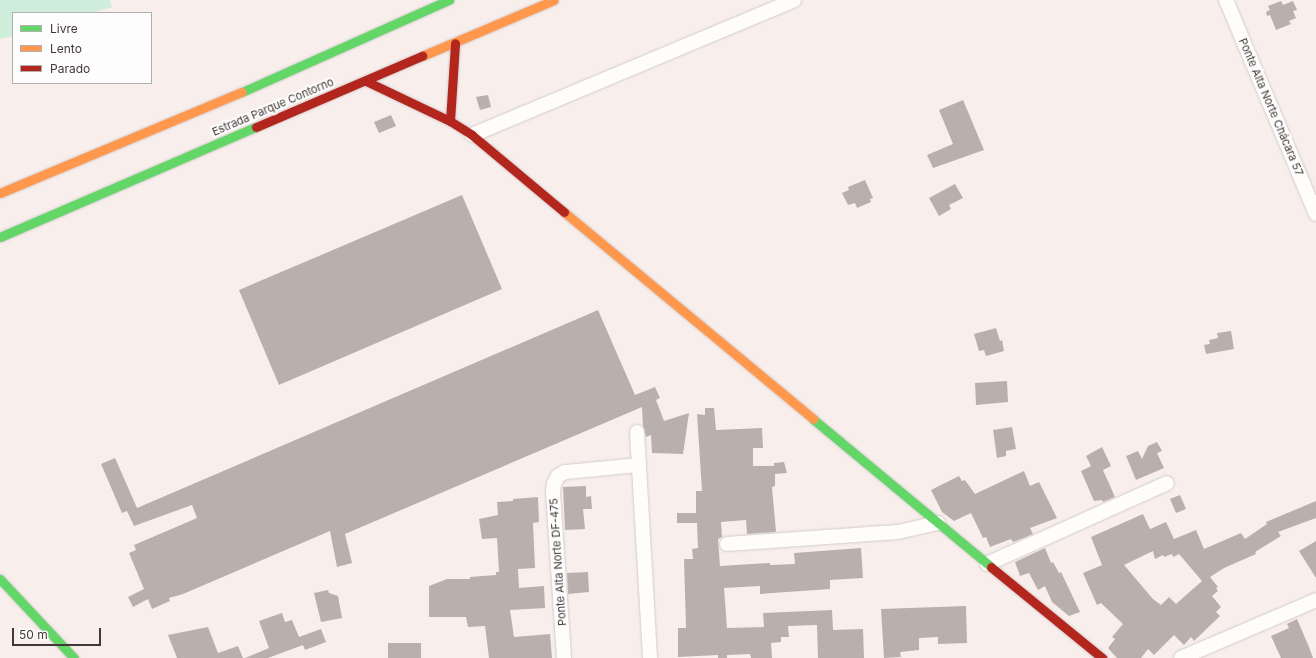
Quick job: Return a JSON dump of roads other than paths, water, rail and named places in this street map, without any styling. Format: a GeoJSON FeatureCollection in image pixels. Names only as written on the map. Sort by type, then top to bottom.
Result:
{"type":"FeatureCollection","features":[{"type":"Feature","properties":{"kind":"main road"},"geometry":{"type":"LineString","coordinates":[[0,193],[297,69],[449,0]]}},
{"type":"Feature","properties":{"kind":"main road","name":"Estrada Parque Contorno"},"geometry":{"type":"LineString","coordinates":[[0,237],[554,0]]}},
{"type":"Feature","properties":{"kind":"main road"},"geometry":{"type":"LineString","coordinates":[[450,121],[455,43]]}},
{"type":"Feature","properties":{"kind":"main road"},"geometry":{"type":"LineString","coordinates":[[366,81],[450,121],[472,135],[1102,658]]}},
{"type":"Feature","properties":{"kind":"main road"},"geometry":{"type":"LineString","coordinates":[[0,579],[74,658]]}},
{"type":"Feature","properties":{"kind":"street"},"geometry":{"type":"LineString","coordinates":[[472,135],[794,0]]}},
{"type":"Feature","properties":{"kind":"street","name":"Ponte Alta Norte Chácara 57"},"geometry":{"type":"LineString","coordinates":[[1226,0],[1316,214]]}},
{"type":"Feature","properties":{"kind":"street"},"geometry":{"type":"LineString","coordinates":[[637,432],[650,658]]}},
{"type":"Feature","properties":{"kind":"street","name":"Ponte Alta Norte DF-475"},"geometry":{"type":"LineString","coordinates":[[564,658],[553,492],[554,484],[558,476],[565,472],[639,464]]}},
{"type":"Feature","properties":{"kind":"street"},"geometry":{"type":"LineString","coordinates":[[987,564],[1167,483]]}},
{"type":"Feature","properties":{"kind":"street"},"geometry":{"type":"LineString","coordinates":[[727,544],[898,532],[938,523]]}},
{"type":"Feature","properties":{"kind":"street"},"geometry":{"type":"LineString","coordinates":[[1181,658],[1316,600]]}}]}
